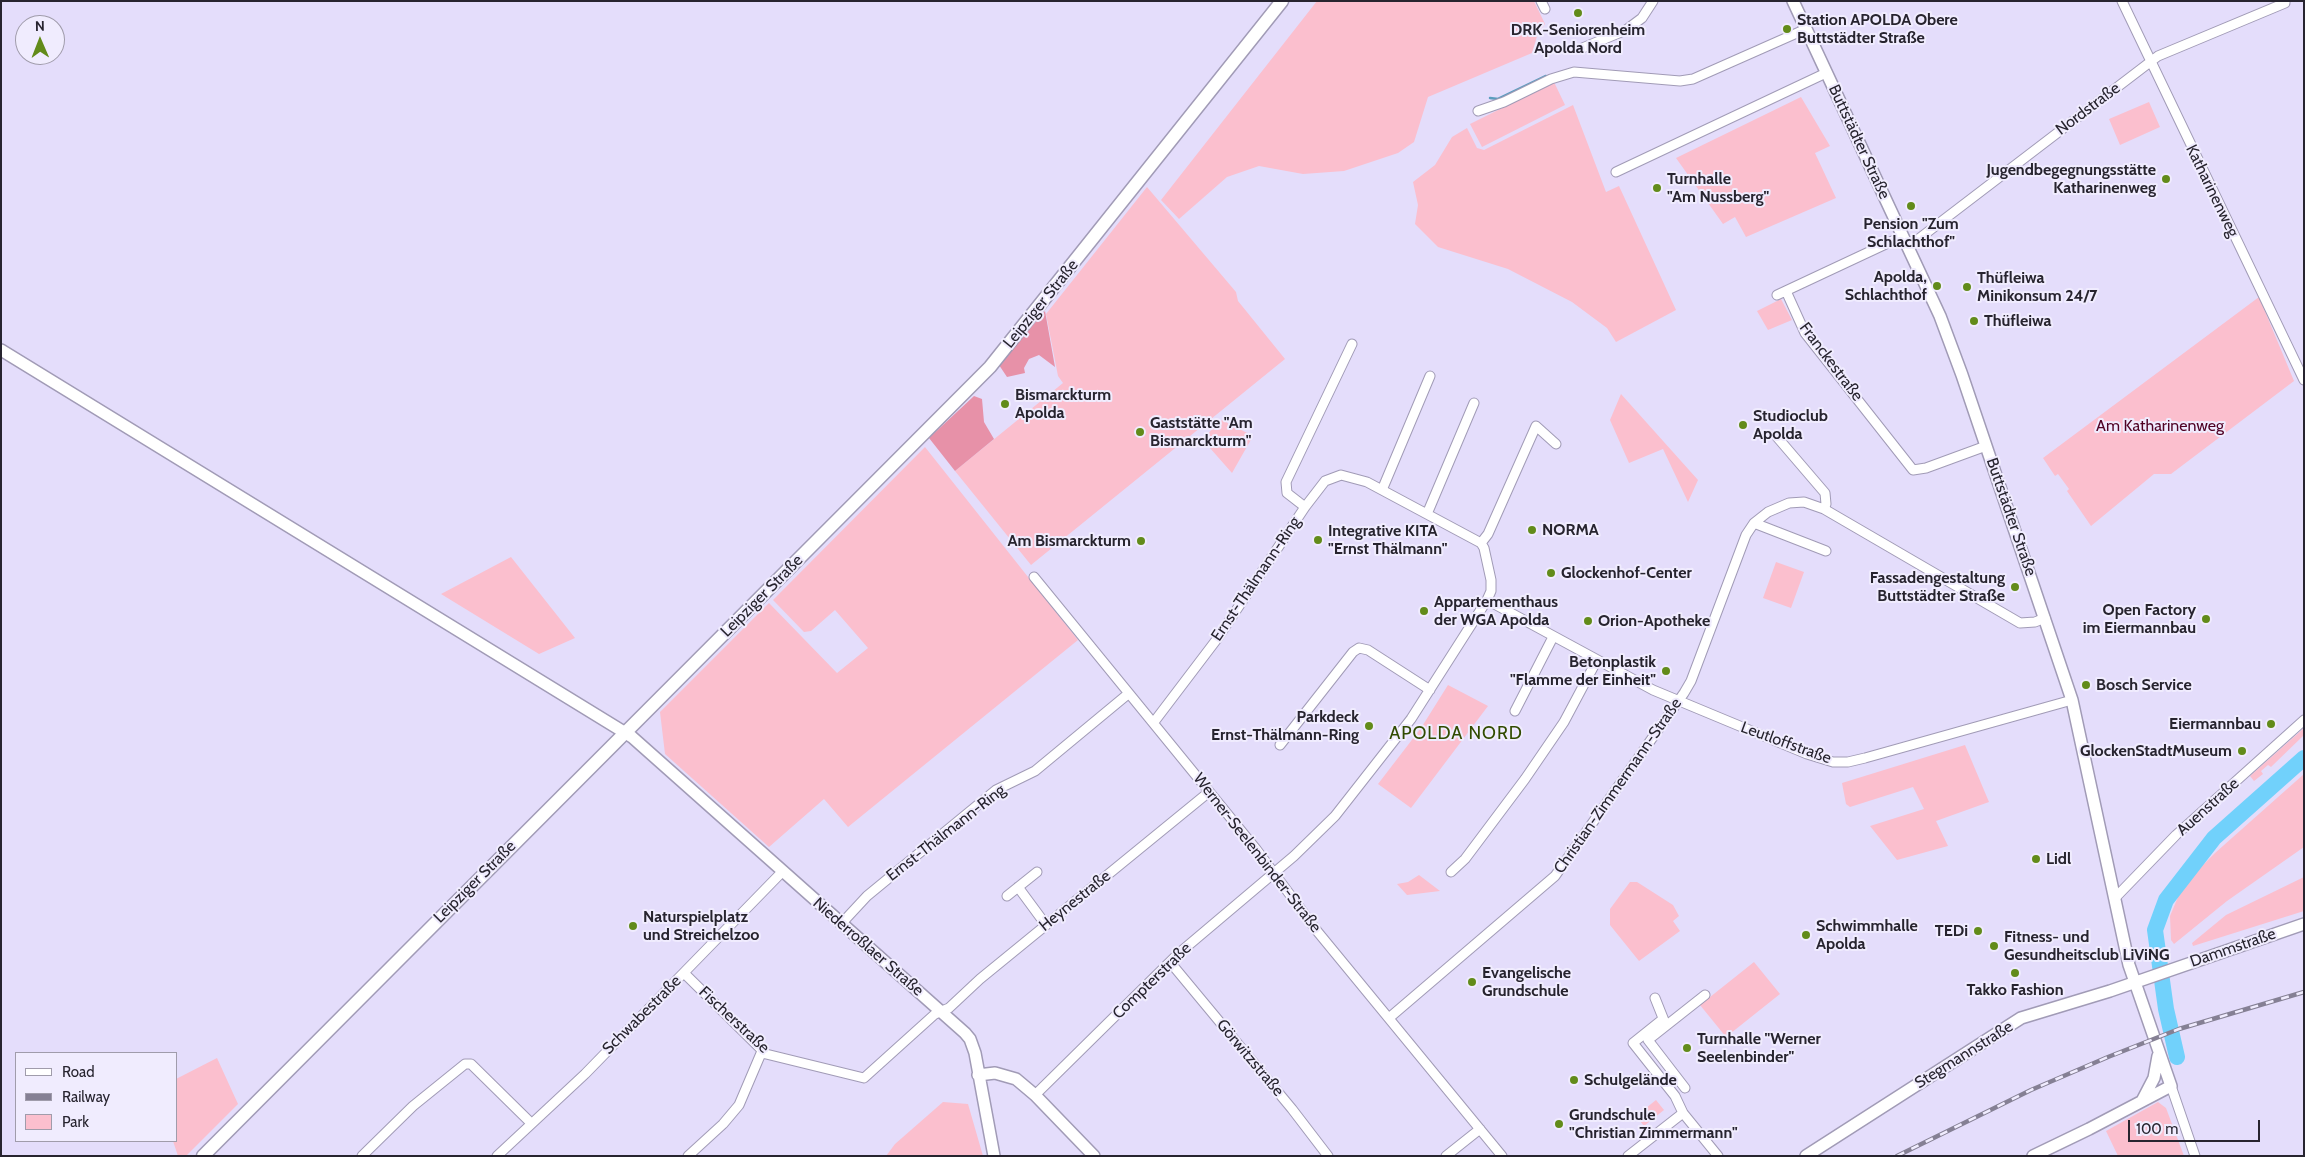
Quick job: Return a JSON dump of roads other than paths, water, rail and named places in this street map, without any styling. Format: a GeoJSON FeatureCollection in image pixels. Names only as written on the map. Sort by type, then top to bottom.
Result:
{"type":"FeatureCollection","features":[{"type":"Feature","properties":{"kind":"main road","name":"Leipziger Straße"},"geometry":{"type":"LineString","coordinates":[[202,1156],[990,367],[1282,1]]}},
{"type":"Feature","properties":{"kind":"main road","name":"Buttstädter Straße"},"geometry":{"type":"LineString","coordinates":[[1793,1],[1944,325],[2072,700],[2135,982],[2171,1086]]}},
{"type":"Feature","properties":{"kind":"main road","name":"Niederroßlaer Straße"},"geometry":{"type":"LineString","coordinates":[[1,350],[625,732],[970,1039],[994,1156]]}},
{"type":"Feature","properties":{"kind":"main road","name":"Dammstraße"},"geometry":{"type":"LineString","coordinates":[[2135,982],[2304,924]]}},
{"type":"Feature","properties":{"kind":"main road","name":"Stegmannstraße"},"geometry":{"type":"LineString","coordinates":[[1806,1156],[2021,1018],[2135,982]]}},
{"type":"Feature","properties":{"kind":"main road"},"geometry":{"type":"LineString","coordinates":[[2142,1101],[2154,1078],[2158,1052]]}},
{"type":"Feature","properties":{"kind":"main road"},"geometry":{"type":"LineString","coordinates":[[978,1075],[995,1073],[1010,1076],[1035,1095],[1094,1156]]}},
{"type":"Feature","properties":{"kind":"main road"},"geometry":{"type":"LineString","coordinates":[[2033,1156],[2171,1086]]}},
{"type":"Feature","properties":{"kind":"street"},"geometry":{"type":"LineString","coordinates":[[1580,49],[1626,30],[1642,18],[1654,1]]}},
{"type":"Feature","properties":{"kind":"street","name":"Katharinenweg"},"geometry":{"type":"LineString","coordinates":[[2122,1],[2304,380]]}},
{"type":"Feature","properties":{"kind":"street","name":"Nordstraße"},"geometry":{"type":"LineString","coordinates":[[1908,247],[2158,56],[2190,41],[2285,3],[2285,1]]}},
{"type":"Feature","properties":{"kind":"street"},"geometry":{"type":"LineString","coordinates":[[1478,111],[1504,102],[1551,79],[1574,72],[1680,81],[1693,79],[1806,29]]}},
{"type":"Feature","properties":{"kind":"street","name":"Buttstädter Straße"},"geometry":{"type":"LineString","coordinates":[[1616,172],[1826,73]]}},
{"type":"Feature","properties":{"kind":"street","name":"Franckestraße"},"geometry":{"type":"LineString","coordinates":[[1903,236],[1782,293],[1805,333],[1913,470],[1926,468],[1986,446]]}},
{"type":"Feature","properties":{"kind":"street","name":"Ernst-Thälmann-Ring"},"geometry":{"type":"LineString","coordinates":[[1305,507],[1287,493],[1286,482],[1352,344]]}},
{"type":"Feature","properties":{"kind":"street"},"geometry":{"type":"LineString","coordinates":[[1382,490],[1430,376]]}},
{"type":"Feature","properties":{"kind":"street"},"geometry":{"type":"LineString","coordinates":[[1427,514],[1474,403]]}},
{"type":"Feature","properties":{"kind":"street"},"geometry":{"type":"LineString","coordinates":[[1274,873],[1315,838],[1335,816],[1380,759],[1430,690],[1491,591],[1491,580],[1481,543],[1488,534],[1536,426],[1556,444]]}},
{"type":"Feature","properties":{"kind":"street"},"geometry":{"type":"LineString","coordinates":[[1777,437],[1825,493],[1826,504],[1824,509]]}},
{"type":"Feature","properties":{"kind":"street","name":"Ernst-Thälmann-Ring"},"geometry":{"type":"LineString","coordinates":[[1154,722],[1216,639],[1305,507],[1325,481],[1341,475],[1352,477],[1382,490],[1481,543]]}},
{"type":"Feature","properties":{"kind":"street","name":"Christian-Zimmermann-Straße"},"geometry":{"type":"LineString","coordinates":[[1389,1018],[1555,876],[1691,681],[1746,535],[1754,523],[1768,512],[1789,503],[1804,502],[1824,509],[2020,622],[2035,622],[2045,618]]}},
{"type":"Feature","properties":{"kind":"street"},"geometry":{"type":"LineString","coordinates":[[1754,523],[1826,551]]}},
{"type":"Feature","properties":{"kind":"street","name":"Werner-Seelenbinder-Straße"},"geometry":{"type":"LineString","coordinates":[[1034,577],[1210,792],[1317,931],[1502,1156]]}},
{"type":"Feature","properties":{"kind":"street","name":"Leutloffstraße"},"geometry":{"type":"LineString","coordinates":[[1487,600],[1553,637],[1678,702],[1807,754],[1833,762],[1848,762],[1865,758],[2072,700]]}},
{"type":"Feature","properties":{"kind":"street"},"geometry":{"type":"LineString","coordinates":[[1515,711],[1553,637]]}},
{"type":"Feature","properties":{"kind":"street"},"geometry":{"type":"LineString","coordinates":[[1280,745],[1353,652],[1359,648],[1368,650],[1430,690]]}},
{"type":"Feature","properties":{"kind":"street"},"geometry":{"type":"LineString","coordinates":[[1451,872],[1465,859],[1526,779],[1564,722],[1597,660]]}},
{"type":"Feature","properties":{"kind":"street","name":"Ernst-Thälmann-Ring"},"geometry":{"type":"LineString","coordinates":[[841,924],[879,886],[996,790],[1035,771],[1128,694]]}},
{"type":"Feature","properties":{"kind":"street","name":"Auenstraße"},"geometry":{"type":"LineString","coordinates":[[2116,898],[2176,836],[2304,720]]}},
{"type":"Feature","properties":{"kind":"street","name":"Heynestraße"},"geometry":{"type":"LineString","coordinates":[[941,1012],[949,1008],[980,979],[1210,792]]}},
{"type":"Feature","properties":{"kind":"street","name":"Schwabestraße"},"geometry":{"type":"LineString","coordinates":[[498,1156],[585,1074],[783,871]]}},
{"type":"Feature","properties":{"kind":"street"},"geometry":{"type":"LineString","coordinates":[[1007,896],[1037,872]]}},
{"type":"Feature","properties":{"kind":"street","name":"Compterstraße"},"geometry":{"type":"LineString","coordinates":[[1035,1095],[1170,962],[1274,873]]}},
{"type":"Feature","properties":{"kind":"street"},"geometry":{"type":"LineString","coordinates":[[1018,887],[1046,925]]}},
{"type":"Feature","properties":{"kind":"street","name":"Görwitzstraße"},"geometry":{"type":"LineString","coordinates":[[1170,962],[1289,1105],[1328,1156]]}},
{"type":"Feature","properties":{"kind":"street","name":"Fischerstraße"},"geometry":{"type":"LineString","coordinates":[[684,973],[766,1054],[864,1078],[935,1014],[941,1012]]}},
{"type":"Feature","properties":{"kind":"street"},"geometry":{"type":"LineString","coordinates":[[1705,995],[1633,1043],[1675,1096],[1683,1112],[1718,1156]]}},
{"type":"Feature","properties":{"kind":"street"},"geometry":{"type":"LineString","coordinates":[[1655,998],[1665,1022]]}},
{"type":"Feature","properties":{"kind":"street"},"geometry":{"type":"LineString","coordinates":[[1665,1022],[1648,1040],[1685,1088]]}},
{"type":"Feature","properties":{"kind":"street"},"geometry":{"type":"LineString","coordinates":[[688,1156],[723,1124],[739,1105],[762,1051]]}},
{"type":"Feature","properties":{"kind":"street"},"geometry":{"type":"LineString","coordinates":[[362,1156],[413,1106],[465,1064],[472,1064],[531,1123]]}},
{"type":"Feature","properties":{"kind":"street"},"geometry":{"type":"LineString","coordinates":[[2171,1086],[2195,1156]]}},
{"type":"Feature","properties":{"kind":"street"},"geometry":{"type":"LineString","coordinates":[[1628,1156],[1683,1112]]}},
{"type":"Feature","properties":{"kind":"street"},"geometry":{"type":"LineString","coordinates":[[1446,1156],[1480,1129]]}},
{"type":"Feature","properties":{"kind":"waterway"},"geometry":{"type":"LineString","coordinates":[[1490,98],[1498,99],[1546,76]]}},
{"type":"Feature","properties":{"kind":"waterway"},"geometry":{"type":"LineString","coordinates":[[2177,1057],[2166,1009],[2155,930],[2166,900],[2214,838],[2304,758]]}},
{"type":"Feature","properties":{"kind":"railway"},"geometry":{"type":"LineString","coordinates":[[1897,1156],[2031,1090],[2108,1057],[2179,1029],[2304,992]]}},
{"type":"Feature","properties":{"kind":"place","name":"DRK-Seniorenheim Apolda Nord"},"geometry":{"type":"Point","coordinates":[1578,13]}},
{"type":"Feature","properties":{"kind":"place","name":"Station APOLDA Obere Buttstädter Straße"},"geometry":{"type":"Point","coordinates":[1787,29]}},
{"type":"Feature","properties":{"kind":"place","name":"Jugendbegegnungsstätte Katharinenweg"},"geometry":{"type":"Point","coordinates":[2166,179]}},
{"type":"Feature","properties":{"kind":"place","name":"Turnhalle \"Am Nussberg\""},"geometry":{"type":"Point","coordinates":[1657,188]}},
{"type":"Feature","properties":{"kind":"place","name":"Pension \"Zum Schlachthof\""},"geometry":{"type":"Point","coordinates":[1911,206]}},
{"type":"Feature","properties":{"kind":"place","name":"Apolda, Schlachthof"},"geometry":{"type":"Point","coordinates":[1937,286]}},
{"type":"Feature","properties":{"kind":"place","name":"Thüfleiwa Minikonsum 24/7"},"geometry":{"type":"Point","coordinates":[1967,287]}},
{"type":"Feature","properties":{"kind":"place","name":"Thüfleiwa"},"geometry":{"type":"Point","coordinates":[1974,321]}},
{"type":"Feature","properties":{"kind":"place","name":"Bismarckturm Apolda"},"geometry":{"type":"Point","coordinates":[1005,404]}},
{"type":"Feature","properties":{"kind":"place","name":"Studioclub Apolda"},"geometry":{"type":"Point","coordinates":[1743,425]}},
{"type":"Feature","properties":{"kind":"place","name":"Gaststätte \"Am Bismarckturm\""},"geometry":{"type":"Point","coordinates":[1140,432]}},
{"type":"Feature","properties":{"kind":"place","name":"NORMA"},"geometry":{"type":"Point","coordinates":[1532,530]}},
{"type":"Feature","properties":{"kind":"place","name":"Integrative KITA \"Ernst Thälmann\""},"geometry":{"type":"Point","coordinates":[1318,540]}},
{"type":"Feature","properties":{"kind":"place","name":"Am Bismarckturm"},"geometry":{"type":"Point","coordinates":[1141,541]}},
{"type":"Feature","properties":{"kind":"place","name":"Glockenhof-Center"},"geometry":{"type":"Point","coordinates":[1551,573]}},
{"type":"Feature","properties":{"kind":"place","name":"Fassadengestaltung Buttstädter Straße"},"geometry":{"type":"Point","coordinates":[2015,587]}},
{"type":"Feature","properties":{"kind":"place","name":"Appartementhaus der WGA Apolda"},"geometry":{"type":"Point","coordinates":[1424,611]}},
{"type":"Feature","properties":{"kind":"place","name":"Open Factory im Eiermannbau"},"geometry":{"type":"Point","coordinates":[2206,619]}},
{"type":"Feature","properties":{"kind":"place","name":"Orion-Apotheke"},"geometry":{"type":"Point","coordinates":[1588,621]}},
{"type":"Feature","properties":{"kind":"place","name":"Betonplastik \"Flamme der Einheit\""},"geometry":{"type":"Point","coordinates":[1666,671]}},
{"type":"Feature","properties":{"kind":"place","name":"Bosch Service"},"geometry":{"type":"Point","coordinates":[2086,685]}},
{"type":"Feature","properties":{"kind":"place","name":"Eiermannbau"},"geometry":{"type":"Point","coordinates":[2271,724]}},
{"type":"Feature","properties":{"kind":"place","name":"Parkdeck Ernst-Thälmann-Ring"},"geometry":{"type":"Point","coordinates":[1369,726]}},
{"type":"Feature","properties":{"kind":"place","name":"GlockenStadtMuseum"},"geometry":{"type":"Point","coordinates":[2242,751]}},
{"type":"Feature","properties":{"kind":"place","name":"Lidl"},"geometry":{"type":"Point","coordinates":[2036,859]}},
{"type":"Feature","properties":{"kind":"place","name":"Naturspielplatz und Streichelzoo"},"geometry":{"type":"Point","coordinates":[633,926]}},
{"type":"Feature","properties":{"kind":"place","name":"TEDi"},"geometry":{"type":"Point","coordinates":[1978,931]}},
{"type":"Feature","properties":{"kind":"place","name":"Schwimmhalle Apolda"},"geometry":{"type":"Point","coordinates":[1806,935]}},
{"type":"Feature","properties":{"kind":"place","name":"Fitness- und Gesundheitsclub LiViNG"},"geometry":{"type":"Point","coordinates":[1994,946]}},
{"type":"Feature","properties":{"kind":"place","name":"Takko Fashion"},"geometry":{"type":"Point","coordinates":[2015,973]}},
{"type":"Feature","properties":{"kind":"place","name":"Evangelische Grundschule"},"geometry":{"type":"Point","coordinates":[1472,982]}},
{"type":"Feature","properties":{"kind":"place","name":"Turnhalle \"Werner Seelenbinder\""},"geometry":{"type":"Point","coordinates":[1687,1048]}},
{"type":"Feature","properties":{"kind":"place","name":"Schulgelände"},"geometry":{"type":"Point","coordinates":[1574,1080]}},
{"type":"Feature","properties":{"kind":"place","name":"Grundschule \"Christian Zimmermann\""},"geometry":{"type":"Point","coordinates":[1559,1124]}},
{"type":"Feature","properties":{"kind":"district","name":"APOLDA NORD"},"geometry":{"type":"Point","coordinates":[1456,734]}},
{"type":"Feature","properties":{"kind":"park label","name":"Am Katharinenweg"},"geometry":{"type":"Point","coordinates":[2160,426]}}]}
